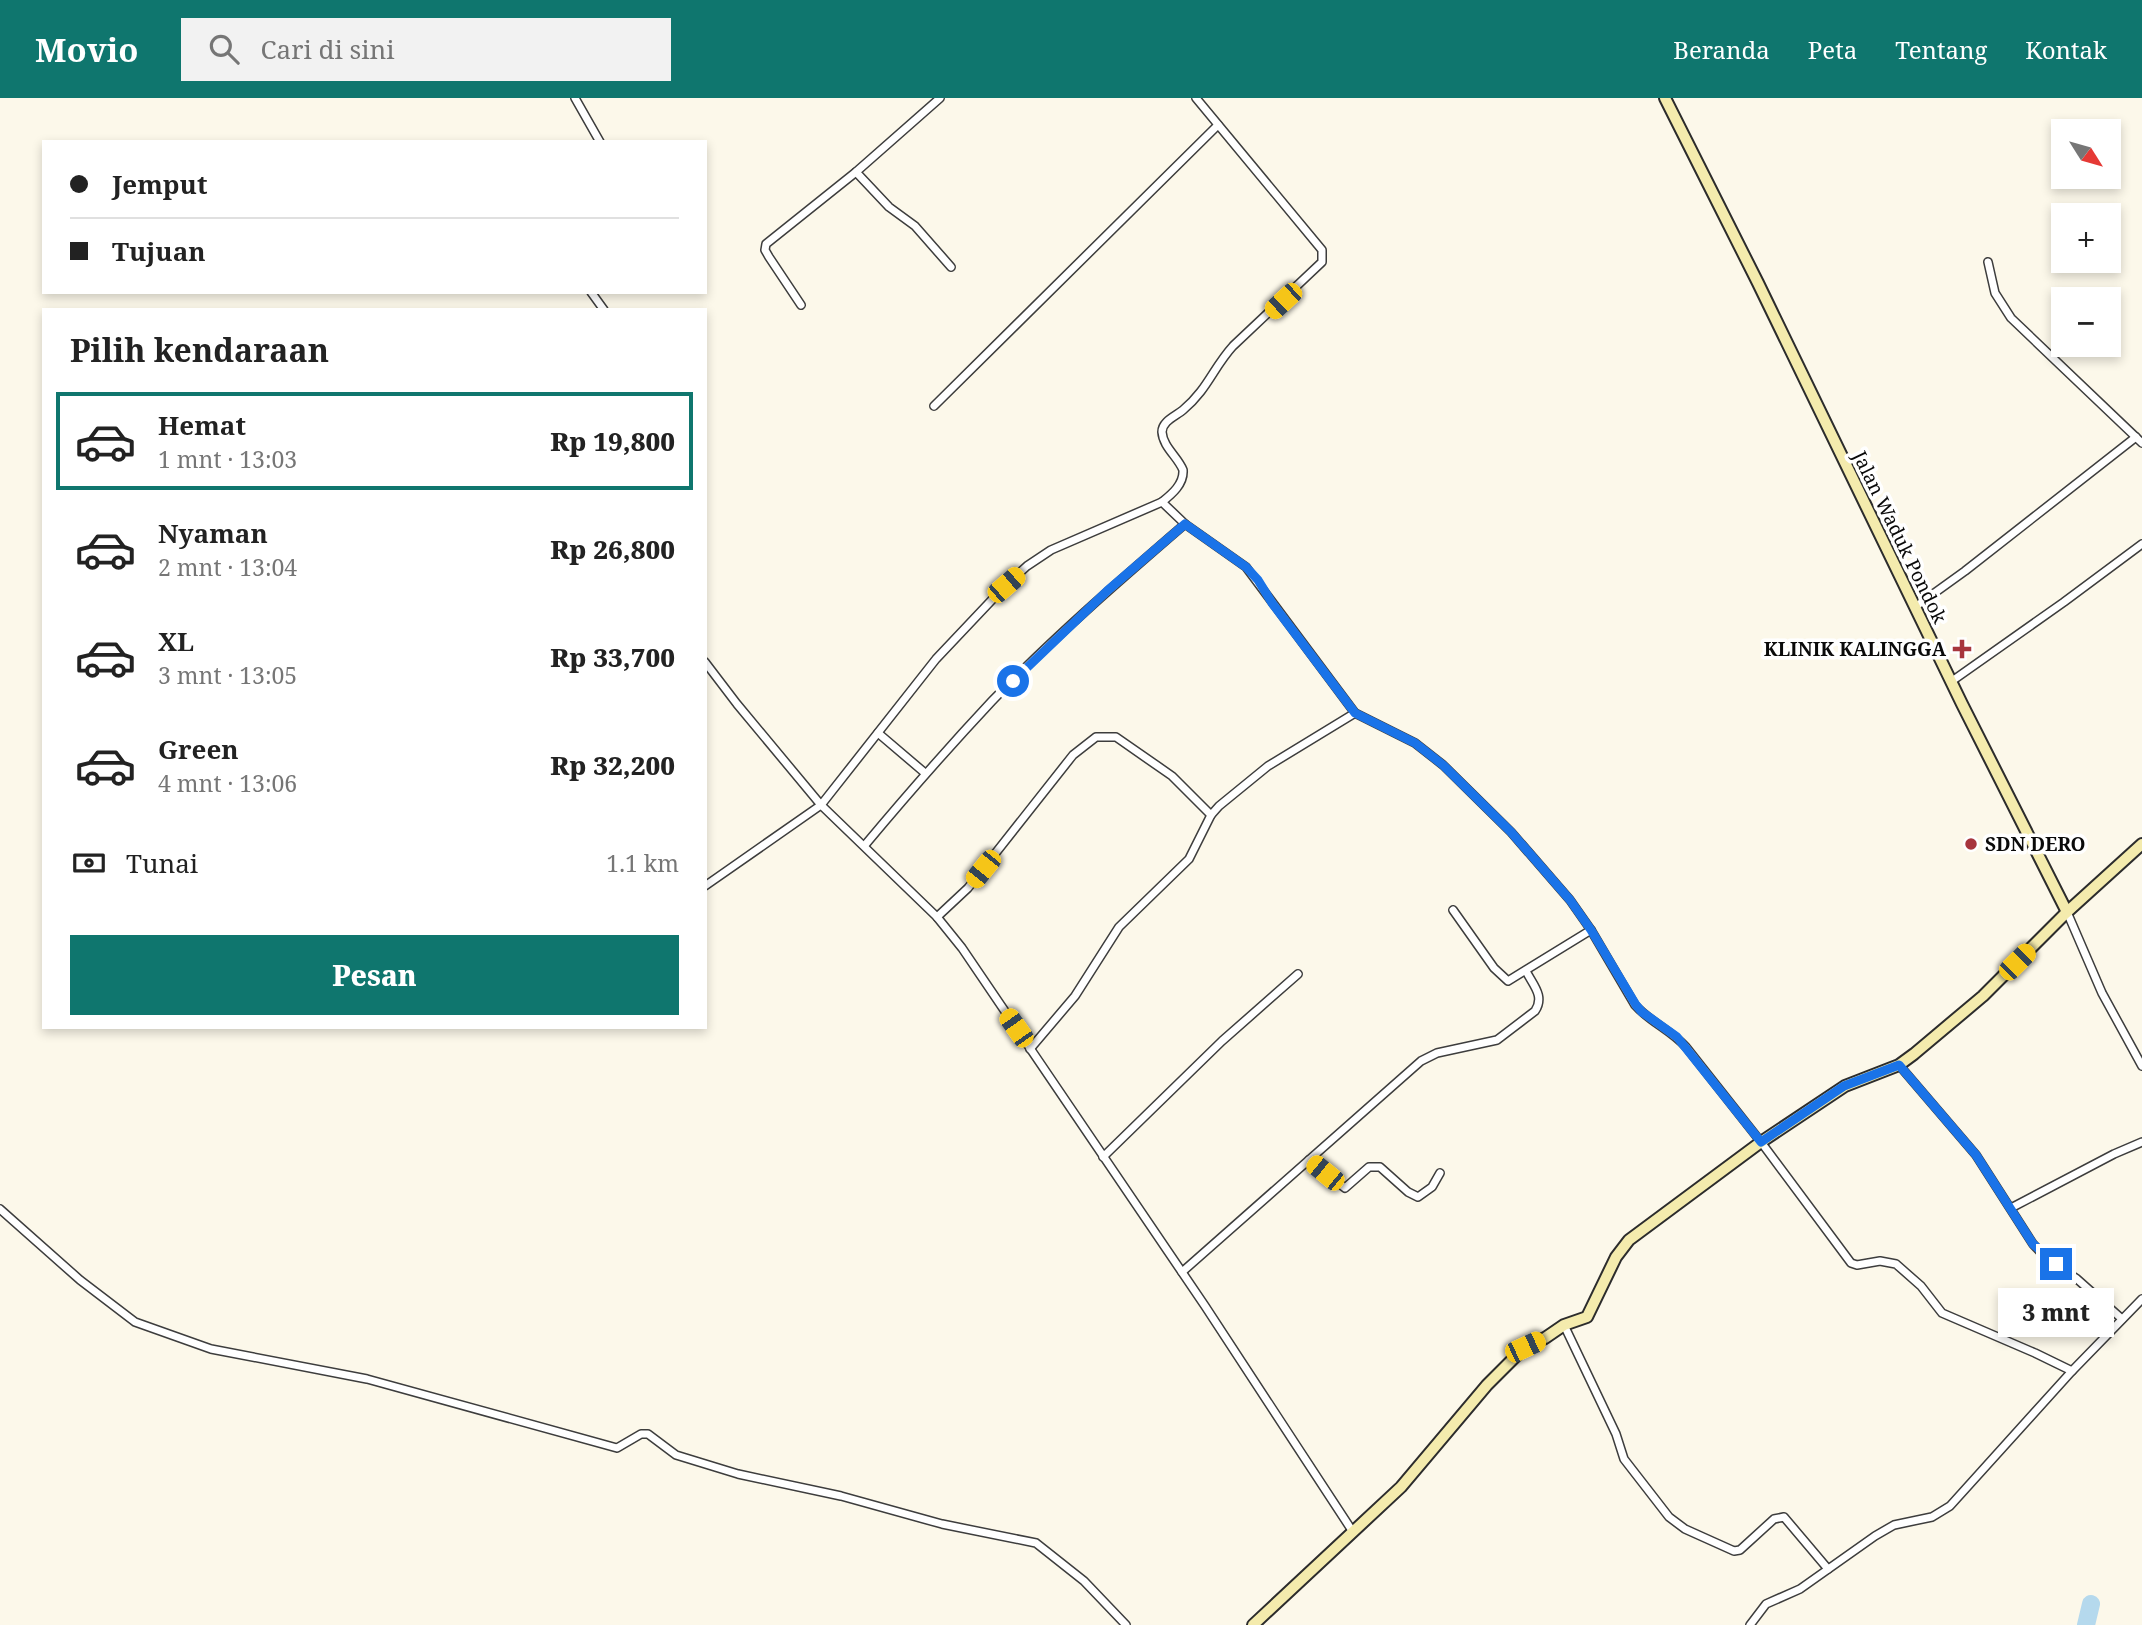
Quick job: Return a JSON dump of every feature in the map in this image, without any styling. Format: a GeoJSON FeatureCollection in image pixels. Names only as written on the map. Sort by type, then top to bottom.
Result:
{"type":"FeatureCollection","features":[{"type":"Feature","properties":{"kind":"street"},"geometry":{"type":"LineString","coordinates":[[575,98],[599,140]]}},
{"type":"Feature","properties":{"kind":"street"},"geometry":{"type":"LineString","coordinates":[[801,305],[764,247],[772,237],[856,172],[940,98]]}},
{"type":"Feature","properties":{"kind":"street"},"geometry":{"type":"LineString","coordinates":[[707,885],[821,805],[936,659],[1027,566],[1051,550],[1162,502],[1175,490],[1184,476],[1181,464],[1163,439],[1165,423],[1184,410],[1206,388],[1226,354],[1322,262],[1322,250],[1196,98]]}},
{"type":"Feature","properties":{"kind":"street","name":"Jalan Waduk Pondok"},"geometry":{"type":"LineString","coordinates":[[1665,98],[2067,912],[2102,993],[2142,1066]]}},
{"type":"Feature","properties":{"kind":"street"},"geometry":{"type":"LineString","coordinates":[[934,406],[1218,125]]}},
{"type":"Feature","properties":{"kind":"street"},"geometry":{"type":"LineString","coordinates":[[856,172],[881,200],[915,226],[951,267]]}},
{"type":"Feature","properties":{"kind":"street"},"geometry":{"type":"LineString","coordinates":[[1915,607],[2139,440],[2011,318],[1995,293],[1988,262]]}},
{"type":"Feature","properties":{"kind":"street"},"geometry":{"type":"LineString","coordinates":[[1162,502],[1185,524],[1246,567],[1258,580],[1272,603],[1355,713],[1405,736],[1443,765],[1511,832],[1570,900],[1636,1005],[1677,1037],[1761,1142],[1852,1264],[1880,1261],[1896,1264],[1921,1286],[1942,1313],[2072,1371]]}},
{"type":"Feature","properties":{"kind":"street"},"geometry":{"type":"LineString","coordinates":[[864,845],[925,773],[1013,681],[1107,591],[1185,524]]}},
{"type":"Feature","properties":{"kind":"street"},"geometry":{"type":"LineString","coordinates":[[1952,681],[2142,544]]}},
{"type":"Feature","properties":{"kind":"street"},"geometry":{"type":"LineString","coordinates":[[707,665],[737,705],[821,805],[937,917],[962,948],[1182,1272],[1353,1532]]}},
{"type":"Feature","properties":{"kind":"street"},"geometry":{"type":"LineString","coordinates":[[1030,1049],[1075,996],[1119,927],[1189,859],[1212,815],[1268,766],[1355,713]]}},
{"type":"Feature","properties":{"kind":"street"},"geometry":{"type":"LineString","coordinates":[[878,733],[925,773]]}},
{"type":"Feature","properties":{"kind":"street"},"geometry":{"type":"LineString","coordinates":[[937,917],[968,888],[1073,755],[1096,737],[1116,737],[1172,776],[1212,815]]}},
{"type":"Feature","properties":{"kind":"street"},"geometry":{"type":"LineString","coordinates":[[1253,1625],[1401,1487],[1525,1347],[1564,1325],[1587,1317],[1616,1257],[1629,1240],[1761,1142],[1844,1086],[1899,1065],[1983,996],[2067,912],[2142,844]]}},
{"type":"Feature","properties":{"kind":"street"},"geometry":{"type":"LineString","coordinates":[[1453,910],[1504,980],[1512,981],[1591,930]]}},
{"type":"Feature","properties":{"kind":"street"},"geometry":{"type":"LineString","coordinates":[[1182,1272],[1422,1061],[1437,1054],[1497,1040],[1535,1011],[1539,1004],[1539,995],[1526,971]]}},
{"type":"Feature","properties":{"kind":"street"},"geometry":{"type":"LineString","coordinates":[[1103,1157],[1222,1041],[1298,974]]}},
{"type":"Feature","properties":{"kind":"street"},"geometry":{"type":"LineString","coordinates":[[1899,1065],[1976,1155],[2033,1244],[2047,1259],[2077,1279],[2122,1319]]}},
{"type":"Feature","properties":{"kind":"street"},"geometry":{"type":"LineString","coordinates":[[2011,1208],[2142,1142]]}},
{"type":"Feature","properties":{"kind":"street"},"geometry":{"type":"LineString","coordinates":[[1309,1160],[1345,1188],[1369,1167],[1380,1167],[1418,1198],[1432,1187],[1440,1173]]}},
{"type":"Feature","properties":{"kind":"street"},"geometry":{"type":"LineString","coordinates":[[0,1209],[80,1280],[135,1322],[211,1349],[367,1379],[617,1448],[641,1434],[648,1434],[676,1455],[738,1474],[841,1496],[942,1524],[1030,1541],[1046,1550],[1084,1581],[1126,1625]]}},
{"type":"Feature","properties":{"kind":"street"},"geometry":{"type":"LineString","coordinates":[[1749,1625],[1766,1604],[1800,1589],[1894,1525],[1932,1517],[1950,1507],[2072,1371],[2142,1299]]}},
{"type":"Feature","properties":{"kind":"street"},"geometry":{"type":"LineString","coordinates":[[1564,1325],[1616,1434],[1624,1459],[1669,1517],[1685,1529],[1734,1551],[1740,1550],[1774,1519],[1784,1517],[1828,1569]]}},
{"type":"Feature","properties":{"kind":"waterway"},"geometry":{"type":"LineString","coordinates":[[2086,1625],[2091,1604]]}},
{"type":"Feature","properties":{"kind":"place","name":"KLINIK KALINGGA"},"geometry":{"type":"Point","coordinates":[1962,649]}},
{"type":"Feature","properties":{"kind":"place","name":"SDN DERO"},"geometry":{"type":"Point","coordinates":[1971,844]}},
{"type":"Feature","properties":{"kind":"route"},"geometry":{"type":"LineString","coordinates":[[1013,681],[1107,591],[1185,524],[1246,567],[1258,580],[1272,603],[1355,713],[1415,743],[1443,765],[1511,832],[1570,900],[1636,1005],[1677,1037],[1761,1142],[1844,1086],[1899,1065],[1976,1155],[2033,1244],[2047,1259],[2056,1264]]}}]}
